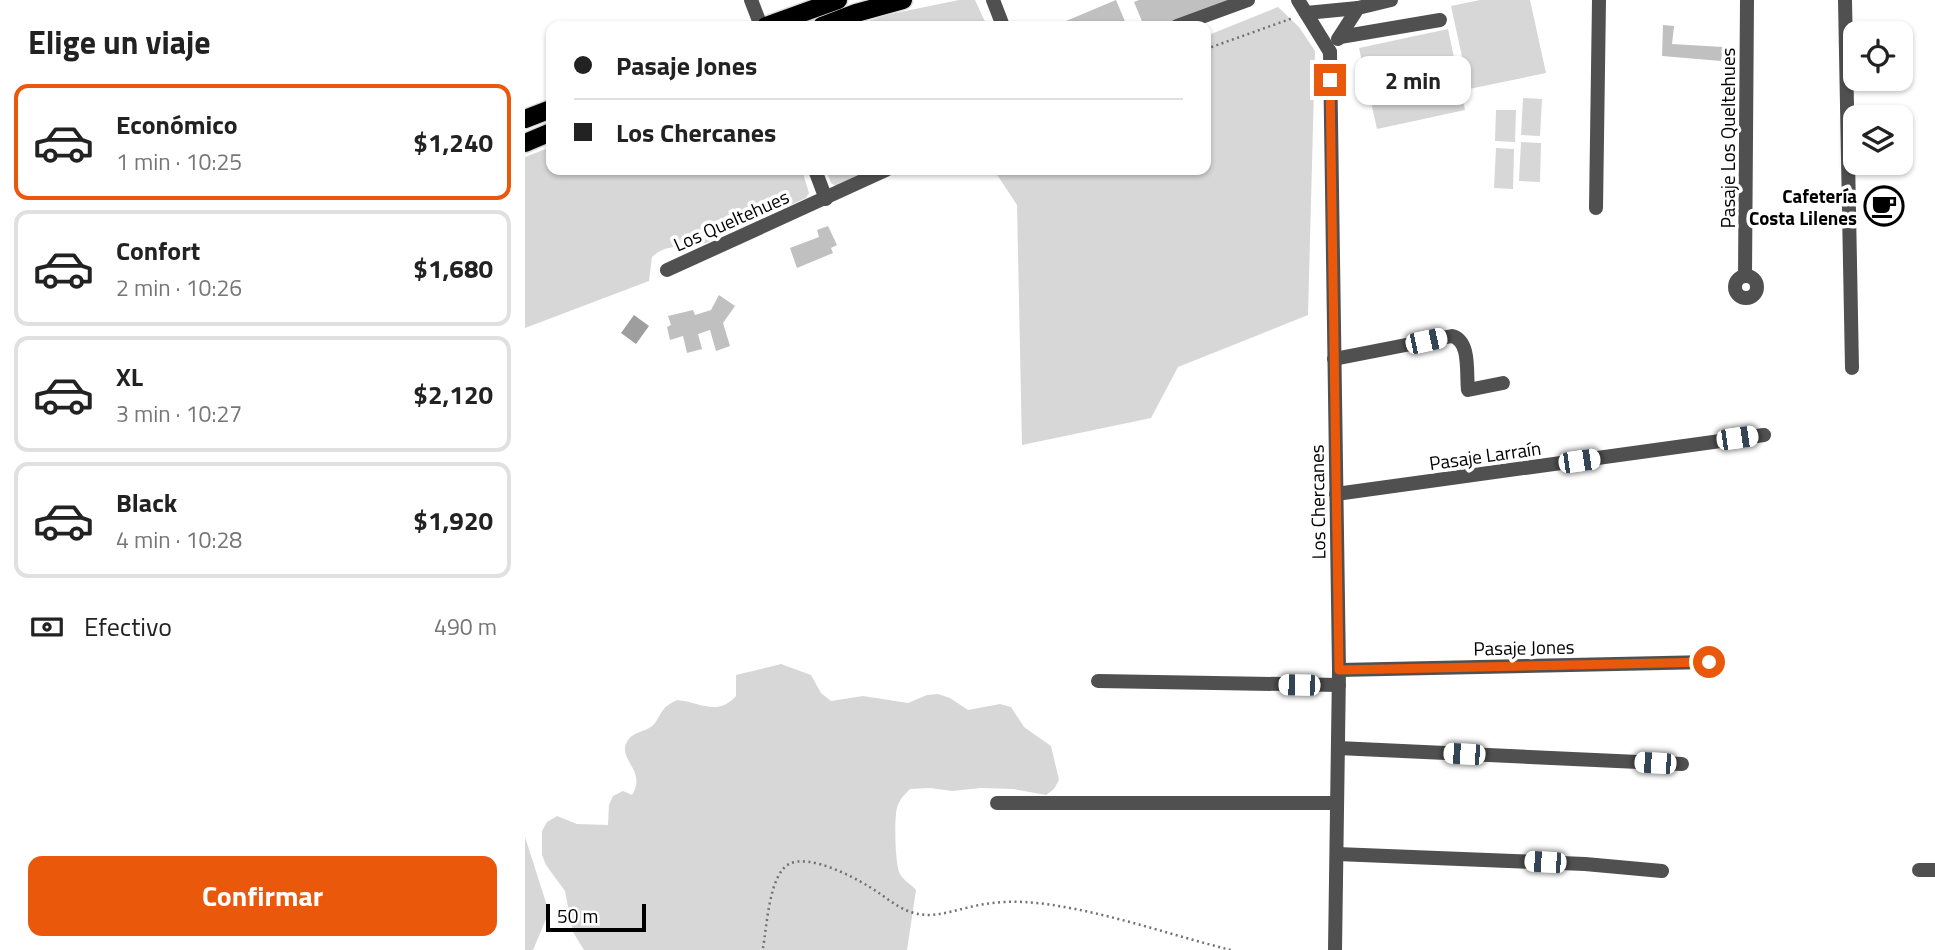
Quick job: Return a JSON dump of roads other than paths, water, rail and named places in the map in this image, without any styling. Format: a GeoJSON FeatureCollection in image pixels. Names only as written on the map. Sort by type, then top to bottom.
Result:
{"type":"FeatureCollection","features":[{"type":"Feature","properties":{"kind":"main road"},"geometry":{"type":"LineString","coordinates":[[777,21],[838,0]]}},
{"type":"Feature","properties":{"kind":"main road"},"geometry":{"type":"LineString","coordinates":[[838,21],[903,0]]}},
{"type":"Feature","properties":{"kind":"main road"},"geometry":{"type":"LineString","coordinates":[[525,119],[546,111]]}},
{"type":"Feature","properties":{"kind":"main road"},"geometry":{"type":"LineString","coordinates":[[525,143],[546,134]]}},
{"type":"Feature","properties":{"kind":"street"},"geometry":{"type":"LineString","coordinates":[[751,0],[761,21]]}},
{"type":"Feature","properties":{"kind":"street"},"geometry":{"type":"LineString","coordinates":[[993,0],[1001,21]]}},
{"type":"Feature","properties":{"kind":"street"},"geometry":{"type":"LineString","coordinates":[[1191,21],[1248,0]]}},
{"type":"Feature","properties":{"kind":"street"},"geometry":{"type":"LineString","coordinates":[[1298,0],[1330,52],[1358,8]]}},
{"type":"Feature","properties":{"kind":"street"},"geometry":{"type":"LineString","coordinates":[[1306,13],[1358,8],[1391,0]]}},
{"type":"Feature","properties":{"kind":"street"},"geometry":{"type":"LineString","coordinates":[[1596,208],[1599,0]]}},
{"type":"Feature","properties":{"kind":"street","name":"Pasaje Los Queltehues"},"geometry":{"type":"LineString","coordinates":[[1745,276],[1747,0]]}},
{"type":"Feature","properties":{"kind":"street"},"geometry":{"type":"LineString","coordinates":[[1845,0],[1852,368]]}},
{"type":"Feature","properties":{"kind":"street"},"geometry":{"type":"LineString","coordinates":[[1340,37],[1440,19]]}},
{"type":"Feature","properties":{"kind":"street","name":"Los Chercanes"},"geometry":{"type":"LineString","coordinates":[[1330,52],[1339,670],[1335,950]]}},
{"type":"Feature","properties":{"kind":"street"},"geometry":{"type":"LineString","coordinates":[[817,175],[826,199]]}},
{"type":"Feature","properties":{"kind":"street","name":"Los Queltehues"},"geometry":{"type":"LineString","coordinates":[[667,270],[876,175]]}},
{"type":"Feature","properties":{"kind":"street"},"geometry":{"type":"LineString","coordinates":[[1334,359],[1452,336],[1464,344],[1468,390],[1503,383]]}},
{"type":"Feature","properties":{"kind":"street","name":"Pasaje Larraín"},"geometry":{"type":"LineString","coordinates":[[1336,494],[1764,435]]}},
{"type":"Feature","properties":{"kind":"street","name":"Pasaje Jones"},"geometry":{"type":"LineString","coordinates":[[1339,670],[1709,662]]}},
{"type":"Feature","properties":{"kind":"street"},"geometry":{"type":"LineString","coordinates":[[1098,681],[1339,685]]}},
{"type":"Feature","properties":{"kind":"street"},"geometry":{"type":"LineString","coordinates":[[1338,748],[1682,764]]}},
{"type":"Feature","properties":{"kind":"street"},"geometry":{"type":"LineString","coordinates":[[997,803],[1337,803]]}},
{"type":"Feature","properties":{"kind":"street"},"geometry":{"type":"LineString","coordinates":[[1337,854],[1585,864],[1662,871]]}},
{"type":"Feature","properties":{"kind":"street"},"geometry":{"type":"LineString","coordinates":[[1919,870],[1935,870]]}},
{"type":"Feature","properties":{"kind":"place","name":"Cafetería Costa Lilenes"},"geometry":{"type":"Point","coordinates":[1884,206]}}]}
